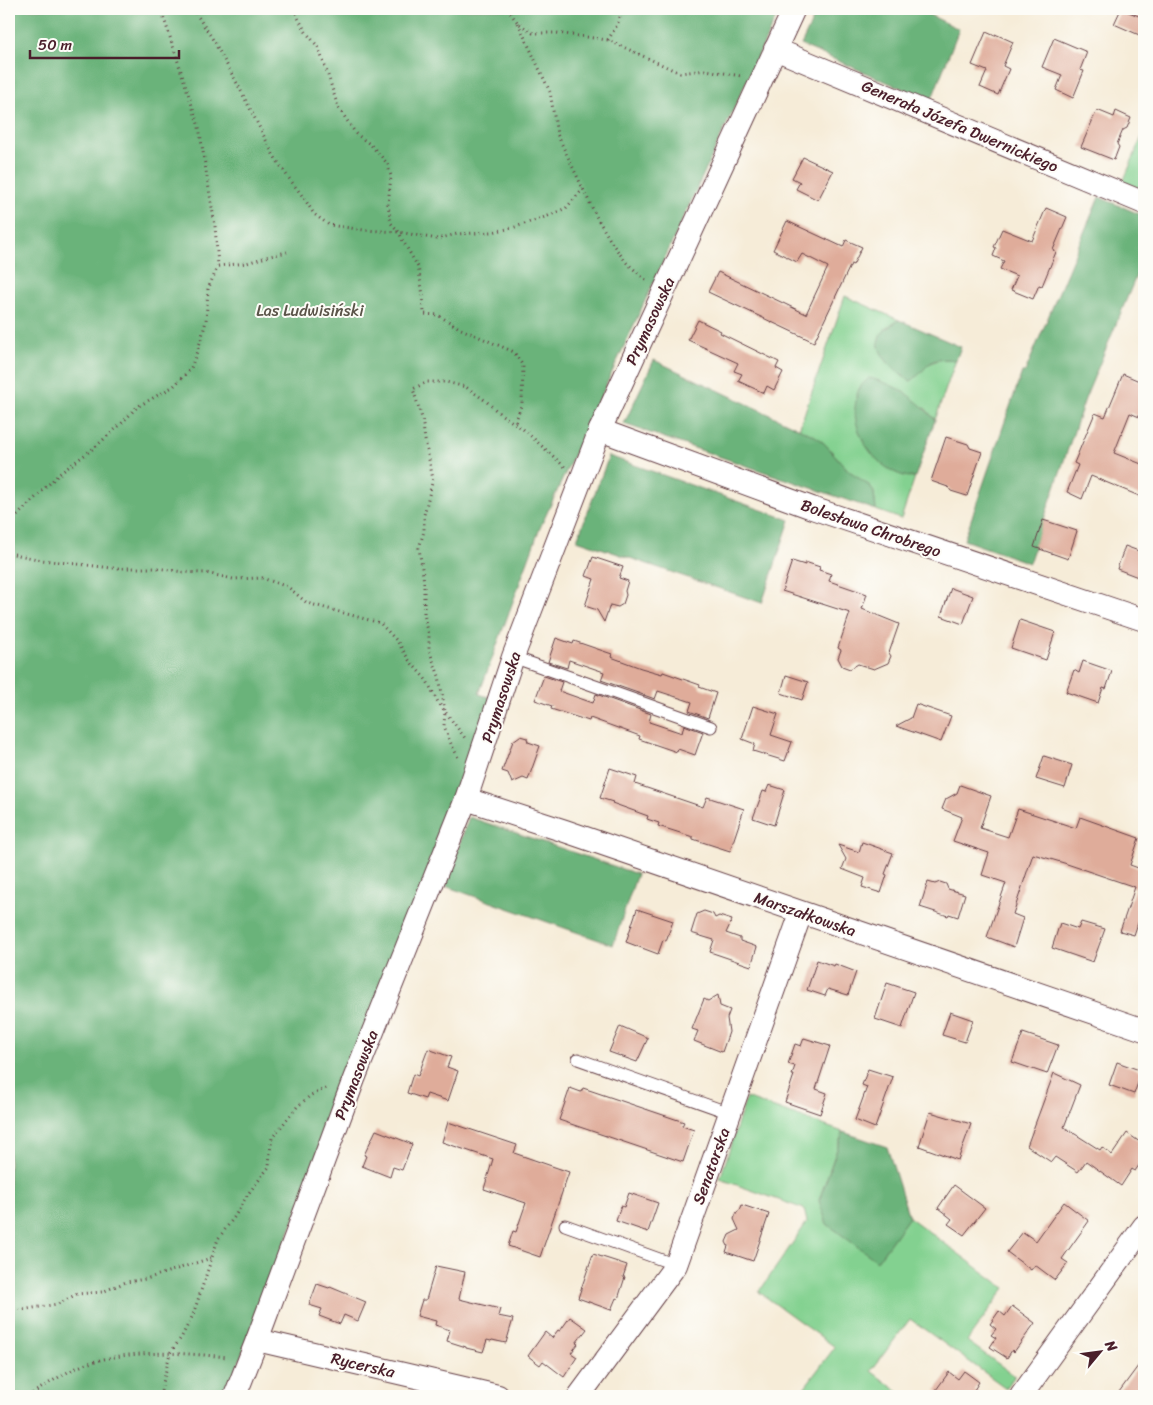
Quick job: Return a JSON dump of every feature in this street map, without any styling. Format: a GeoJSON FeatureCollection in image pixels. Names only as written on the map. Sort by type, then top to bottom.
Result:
{"type":"FeatureCollection","features":[{"type":"Feature","properties":{"kind":"street","name":"Prymasowska"},"geometry":{"type":"LineString","coordinates":[[235,1396],[254,1350],[354,1079],[466,799],[513,657],[600,430],[794,9]]}},
{"type":"Feature","properties":{"kind":"street","name":"Generała Józefa Dwernickiego"},"geometry":{"type":"LineString","coordinates":[[776,49],[1144,203]]}},
{"type":"Feature","properties":{"kind":"street","name":"Bolesława Chrobrego"},"geometry":{"type":"LineString","coordinates":[[600,430],[812,508],[1144,620]]}},
{"type":"Feature","properties":{"kind":"street","name":"Marszałkowska"},"geometry":{"type":"LineString","coordinates":[[466,799],[565,831],[1144,1030]]}},
{"type":"Feature","properties":{"kind":"street","name":"Senatorska"},"geometry":{"type":"LineString","coordinates":[[579,1396],[676,1265],[801,913]]}},
{"type":"Feature","properties":{"kind":"street"},"geometry":{"type":"LineString","coordinates":[[1021,1396],[1144,1226]]}},
{"type":"Feature","properties":{"kind":"street","name":"Rycerska"},"geometry":{"type":"LineString","coordinates":[[254,1350],[498,1396]]}},
{"type":"Feature","properties":{"kind":"lane"},"geometry":{"type":"LineString","coordinates":[[513,657],[711,727]]}},
{"type":"Feature","properties":{"kind":"lane"},"geometry":{"type":"LineString","coordinates":[[578,1059],[730,1113]]}},
{"type":"Feature","properties":{"kind":"lane"},"geometry":{"type":"LineString","coordinates":[[565,1225],[676,1265]]}},
{"type":"Feature","properties":{"kind":"path"},"geometry":{"type":"LineString","coordinates":[[9,521],[13,520],[58,475],[94,448],[120,425],[137,407],[174,386],[191,368],[201,340],[206,321],[208,289],[218,266],[215,226],[199,127],[161,9]]}},
{"type":"Feature","properties":{"kind":"path"},"geometry":{"type":"LineString","coordinates":[[194,9],[238,85],[274,156],[314,214],[329,225],[399,232],[437,239],[458,234],[492,232],[512,228],[566,208],[583,189]]}},
{"type":"Feature","properties":{"kind":"path"},"geometry":{"type":"LineString","coordinates":[[287,9],[296,14],[306,32],[318,47],[338,107],[356,134],[371,145],[387,163],[391,176],[388,204],[392,223],[418,267],[424,295],[424,314],[438,315],[461,330],[514,352],[523,366],[522,403],[515,423]]}},
{"type":"Feature","properties":{"kind":"path"},"geometry":{"type":"LineString","coordinates":[[507,9],[518,23],[550,92],[557,134],[572,162],[596,216],[613,245],[627,263],[663,294]]}},
{"type":"Feature","properties":{"kind":"path"},"geometry":{"type":"LineString","coordinates":[[608,40],[617,25],[623,9]]}},
{"type":"Feature","properties":{"kind":"path"},"geometry":{"type":"LineString","coordinates":[[518,23],[532,33],[608,40],[680,73],[706,70],[761,80]]}},
{"type":"Feature","properties":{"kind":"path"},"geometry":{"type":"LineString","coordinates":[[218,266],[247,263],[287,252]]}},
{"type":"Feature","properties":{"kind":"path"},"geometry":{"type":"LineString","coordinates":[[477,765],[458,758],[450,744],[444,726],[445,711],[439,676],[429,650],[429,636],[424,614],[424,582],[419,548],[424,532],[424,514],[433,478],[422,418],[413,389],[427,382],[446,382],[466,387],[523,429],[581,482]]}},
{"type":"Feature","properties":{"kind":"path"},"geometry":{"type":"LineString","coordinates":[[9,553],[42,560],[112,568],[157,568],[206,573],[233,579],[262,578],[288,587],[307,603],[380,623],[397,641],[409,660],[427,681],[438,702],[464,737],[477,765]]}},
{"type":"Feature","properties":{"kind":"path"},"geometry":{"type":"LineString","coordinates":[[160,1396],[170,1353],[181,1338],[193,1315],[218,1239],[248,1194],[269,1167],[272,1138],[297,1107],[311,1095],[354,1079]]}},
{"type":"Feature","properties":{"kind":"path"},"geometry":{"type":"LineString","coordinates":[[9,1312],[58,1304],[77,1294],[102,1292],[126,1282],[146,1279],[211,1258]]}},
{"type":"Feature","properties":{"kind":"path"},"geometry":{"type":"LineString","coordinates":[[28,1396],[86,1364],[121,1356],[170,1353],[209,1355],[254,1350]]}},
{"type":"Feature","properties":{"kind":"green space","name":"Las Ludwisiński"},"geometry":{"type":"Polygon","coordinates":[[[9,9],[780,9],[540,528],[479,694],[495,699],[226,1396],[9,1396],[9,9]]]}},
{"type":"Feature","properties":{"kind":"green space"},"geometry":{"type":"Polygon","coordinates":[[[818,9],[917,9],[959,29],[931,101],[801,45],[818,9]]]}},
{"type":"Feature","properties":{"kind":"green space"},"geometry":{"type":"Polygon","coordinates":[[[1144,132],[1144,190],[1123,182],[1144,132]]]}},
{"type":"Feature","properties":{"kind":"green space"},"geometry":{"type":"Polygon","coordinates":[[[1099,197],[1144,216],[1144,257],[1085,399],[1029,563],[964,540],[1022,372],[1025,372],[1099,197]]]}},
{"type":"Feature","properties":{"kind":"green space"},"geometry":{"type":"Polygon","coordinates":[[[845,296],[899,320],[885,329],[885,359],[902,376],[911,381],[930,363],[948,359],[956,360],[935,420],[925,408],[860,434],[876,457],[889,469],[905,476],[915,477],[901,519],[876,510],[874,493],[871,487],[848,470],[825,444],[815,436],[799,429],[845,296]]]}},
{"type":"Feature","properties":{"kind":"green space"},"geometry":{"type":"Polygon","coordinates":[[[899,320],[961,347],[956,360],[933,361],[911,381],[906,378],[884,358],[879,345],[882,333],[899,320]]]}},
{"type":"Feature","properties":{"kind":"green space"},"geometry":{"type":"Polygon","coordinates":[[[654,360],[815,436],[825,444],[848,470],[871,487],[874,493],[876,510],[624,424],[654,360]]]}},
{"type":"Feature","properties":{"kind":"green space"},"geometry":{"type":"Polygon","coordinates":[[[869,378],[888,384],[905,393],[921,405],[935,420],[915,477],[904,476],[884,466],[863,440],[858,429],[855,408],[858,391],[869,378]]]}},
{"type":"Feature","properties":{"kind":"green space"},"geometry":{"type":"Polygon","coordinates":[[[609,456],[790,520],[762,603],[577,540],[609,456]]]}},
{"type":"Feature","properties":{"kind":"green space"},"geometry":{"type":"Polygon","coordinates":[[[469,817],[637,874],[613,945],[445,886],[469,817]]]}},
{"type":"Feature","properties":{"kind":"green space"},"geometry":{"type":"Polygon","coordinates":[[[746,1098],[843,1132],[819,1200],[877,1261],[909,1217],[1005,1288],[967,1341],[1015,1376],[1006,1388],[910,1319],[871,1371],[904,1396],[798,1396],[835,1347],[759,1292],[807,1222],[804,1209],[720,1179],[746,1098]]]}},
{"type":"Feature","properties":{"kind":"green space"},"geometry":{"type":"Polygon","coordinates":[[[843,1132],[887,1147],[909,1217],[877,1261],[827,1224],[819,1201],[843,1132]]]}},
{"type":"Feature","properties":{"kind":"building"},"geometry":{"type":"Polygon","coordinates":[[[1121,9],[1144,18],[1144,37],[1114,24],[1121,9]]]}},
{"type":"Feature","properties":{"kind":"building"},"geometry":{"type":"Polygon","coordinates":[[[986,32],[1013,42],[1003,66],[1009,69],[998,95],[980,87],[987,71],[972,65],[986,32]]]}},
{"type":"Feature","properties":{"kind":"building"},"geometry":{"type":"Polygon","coordinates":[[[1054,38],[1087,52],[1080,70],[1084,71],[1073,98],[1056,90],[1062,75],[1042,67],[1054,38]]]}},
{"type":"Feature","properties":{"kind":"building"},"geometry":{"type":"Polygon","coordinates":[[[1097,110],[1114,117],[1116,111],[1131,118],[1117,144],[1119,147],[1114,160],[1081,147],[1097,110]]]}},
{"type":"Feature","properties":{"kind":"building"},"geometry":{"type":"Polygon","coordinates":[[[803,157],[833,171],[818,200],[796,189],[800,182],[792,178],[803,157]]]}},
{"type":"Feature","properties":{"kind":"building"},"geometry":{"type":"Polygon","coordinates":[[[1046,208],[1067,217],[1053,250],[1056,252],[1042,286],[1039,285],[1033,299],[1011,290],[1017,276],[1000,269],[1004,261],[993,256],[996,248],[994,247],[1002,229],[1032,241],[1046,208]]]}},
{"type":"Feature","properties":{"kind":"building"},"geometry":{"type":"Polygon","coordinates":[[[787,221],[843,247],[846,240],[862,247],[853,265],[851,264],[814,342],[708,292],[718,272],[806,314],[828,267],[802,254],[797,262],[773,250],[787,221]]]}},
{"type":"Feature","properties":{"kind":"building"},"geometry":{"type":"Polygon","coordinates":[[[698,320],[779,362],[776,368],[783,372],[774,390],[767,386],[764,393],[738,381],[742,374],[734,371],[738,363],[688,340],[698,320]]]}},
{"type":"Feature","properties":{"kind":"building"},"geometry":{"type":"Polygon","coordinates":[[[1123,374],[1144,383],[1144,419],[1130,413],[1114,453],[1144,465],[1144,498],[1091,476],[1082,499],[1067,492],[1078,465],[1074,463],[1095,413],[1105,417],[1123,374]]]}},
{"type":"Feature","properties":{"kind":"building"},"geometry":{"type":"Polygon","coordinates":[[[946,437],[968,444],[970,448],[982,452],[967,496],[951,491],[948,487],[931,481],[946,437]]]}},
{"type":"Feature","properties":{"kind":"building"},"geometry":{"type":"Polygon","coordinates":[[[1043,520],[1077,531],[1068,559],[1034,547],[1043,520]]]}},
{"type":"Feature","properties":{"kind":"building"},"geometry":{"type":"Polygon","coordinates":[[[1125,546],[1144,553],[1144,575],[1139,573],[1138,577],[1117,569],[1125,546]]]}},
{"type":"Feature","properties":{"kind":"building"},"geometry":{"type":"Polygon","coordinates":[[[593,557],[623,567],[619,578],[628,581],[623,604],[618,607],[610,605],[604,622],[597,610],[585,606],[594,579],[586,576],[593,557]]]}},
{"type":"Feature","properties":{"kind":"building"},"geometry":{"type":"Polygon","coordinates":[[[792,561],[805,565],[805,562],[820,567],[819,570],[831,574],[829,581],[867,594],[862,609],[899,624],[889,653],[891,656],[888,663],[874,669],[858,664],[850,669],[842,666],[838,658],[841,650],[838,648],[850,613],[782,591],[792,561]]]}},
{"type":"Feature","properties":{"kind":"building"},"geometry":{"type":"Polygon","coordinates":[[[951,588],[973,596],[963,624],[941,616],[951,588]]]}},
{"type":"Feature","properties":{"kind":"building"},"geometry":{"type":"Polygon","coordinates":[[[1020,620],[1055,632],[1046,660],[1011,648],[1020,620]]]}},
{"type":"Feature","properties":{"kind":"building"},"geometry":{"type":"Polygon","coordinates":[[[556,638],[573,644],[574,641],[612,654],[611,657],[641,668],[662,674],[663,672],[700,685],[699,687],[716,693],[708,718],[689,711],[692,702],[658,691],[655,699],[601,680],[604,672],[569,660],[567,668],[548,662],[556,638]]]}},
{"type":"Feature","properties":{"kind":"building"},"geometry":{"type":"Polygon","coordinates":[[[1083,661],[1112,671],[1106,689],[1103,688],[1098,703],[1066,692],[1074,670],[1079,673],[1083,661]]]}},
{"type":"Feature","properties":{"kind":"building"},"geometry":{"type":"Polygon","coordinates":[[[786,675],[808,682],[802,700],[781,693],[786,675]]]}},
{"type":"Feature","properties":{"kind":"building"},"geometry":{"type":"Polygon","coordinates":[[[544,676],[562,682],[559,691],[593,703],[596,694],[651,714],[649,722],[682,733],[684,725],[703,732],[695,755],[678,749],[677,752],[639,739],[640,736],[590,718],[589,721],[551,709],[552,706],[535,700],[544,676]]]}},
{"type":"Feature","properties":{"kind":"building"},"geometry":{"type":"Polygon","coordinates":[[[916,704],[951,716],[941,742],[896,726],[911,718],[916,704]]]}},
{"type":"Feature","properties":{"kind":"building"},"geometry":{"type":"Polygon","coordinates":[[[753,706],[778,714],[771,735],[792,742],[785,761],[753,751],[755,744],[742,739],[753,706]]]}},
{"type":"Feature","properties":{"kind":"building"},"geometry":{"type":"Polygon","coordinates":[[[520,736],[527,738],[528,742],[540,746],[528,780],[523,778],[512,783],[508,773],[502,771],[513,741],[520,736]]]}},
{"type":"Feature","properties":{"kind":"building"},"geometry":{"type":"Polygon","coordinates":[[[1044,756],[1072,765],[1065,788],[1036,779],[1044,756]]]}},
{"type":"Feature","properties":{"kind":"building"},"geometry":{"type":"Polygon","coordinates":[[[610,768],[637,777],[635,784],[703,807],[707,797],[744,809],[730,851],[658,826],[659,823],[647,819],[648,816],[600,798],[610,768]]]}},
{"type":"Feature","properties":{"kind":"building"},"geometry":{"type":"Polygon","coordinates":[[[769,785],[785,790],[774,825],[753,818],[763,791],[766,792],[769,785]]]}},
{"type":"Feature","properties":{"kind":"building"},"geometry":{"type":"Polygon","coordinates":[[[960,785],[991,796],[980,828],[1008,837],[1018,809],[1076,828],[1080,817],[1139,838],[1130,865],[1141,869],[1144,867],[1144,905],[1134,935],[1120,931],[1135,887],[1033,854],[1013,914],[1023,918],[1014,947],[987,937],[1006,883],[982,875],[989,853],[953,841],[962,817],[942,809],[946,799],[957,793],[960,785]]]}},
{"type":"Feature","properties":{"kind":"building"},"geometry":{"type":"Polygon","coordinates":[[[862,842],[893,853],[885,874],[887,875],[881,893],[862,887],[865,878],[842,869],[846,859],[838,845],[859,852],[862,842]]]}},
{"type":"Feature","properties":{"kind":"building"},"geometry":{"type":"Polygon","coordinates":[[[928,882],[935,884],[940,882],[946,884],[948,889],[965,894],[958,917],[949,914],[948,916],[920,907],[928,882]]]}},
{"type":"Feature","properties":{"kind":"building"},"geometry":{"type":"Polygon","coordinates":[[[637,909],[673,921],[666,941],[663,940],[658,954],[626,942],[637,909]]]}},
{"type":"Feature","properties":{"kind":"building"},"geometry":{"type":"Polygon","coordinates":[[[704,911],[713,914],[715,918],[719,916],[732,920],[726,933],[740,938],[740,941],[757,947],[751,966],[710,952],[714,940],[691,933],[697,914],[704,911]]]}},
{"type":"Feature","properties":{"kind":"building"},"geometry":{"type":"Polygon","coordinates":[[[1081,922],[1105,929],[1093,962],[1052,948],[1060,923],[1078,929],[1081,922]]]}},
{"type":"Feature","properties":{"kind":"building"},"geometry":{"type":"Polygon","coordinates":[[[817,960],[856,972],[848,995],[828,989],[825,996],[807,990],[817,960]]]}},
{"type":"Feature","properties":{"kind":"building"},"geometry":{"type":"Polygon","coordinates":[[[887,983],[914,992],[902,1028],[875,1019],[887,983]]]}},
{"type":"Feature","properties":{"kind":"building"},"geometry":{"type":"Polygon","coordinates":[[[718,995],[720,1006],[730,1010],[727,1018],[729,1032],[722,1052],[694,1041],[698,1031],[692,1029],[704,999],[708,1001],[718,995]]]}},
{"type":"Feature","properties":{"kind":"building"},"geometry":{"type":"Polygon","coordinates":[[[950,1012],[973,1020],[965,1042],[942,1035],[950,1012]]]}},
{"type":"Feature","properties":{"kind":"building"},"geometry":{"type":"Polygon","coordinates":[[[620,1026],[648,1038],[637,1062],[609,1052],[620,1026]]]}},
{"type":"Feature","properties":{"kind":"building"},"geometry":{"type":"Polygon","coordinates":[[[1023,1033],[1058,1045],[1047,1074],[1012,1062],[1023,1033]]]}},
{"type":"Feature","properties":{"kind":"building"},"geometry":{"type":"Polygon","coordinates":[[[804,1038],[830,1046],[816,1089],[827,1093],[820,1114],[785,1102],[795,1066],[788,1064],[795,1044],[801,1046],[804,1038]]]}},
{"type":"Feature","properties":{"kind":"building"},"geometry":{"type":"Polygon","coordinates":[[[428,1049],[451,1057],[447,1067],[458,1071],[448,1101],[427,1094],[425,1099],[407,1093],[413,1074],[418,1076],[428,1049]]]}},
{"type":"Feature","properties":{"kind":"building"},"geometry":{"type":"Polygon","coordinates":[[[1117,1062],[1142,1071],[1134,1094],[1109,1085],[1117,1062]]]}},
{"type":"Feature","properties":{"kind":"building"},"geometry":{"type":"Polygon","coordinates":[[[868,1069],[893,1077],[875,1128],[855,1120],[867,1087],[862,1085],[868,1069]]]}},
{"type":"Feature","properties":{"kind":"building"},"geometry":{"type":"Polygon","coordinates":[[[1054,1073],[1080,1085],[1064,1127],[1100,1150],[1102,1147],[1112,1155],[1127,1133],[1144,1145],[1144,1158],[1135,1171],[1132,1169],[1121,1186],[1086,1161],[1078,1172],[1055,1157],[1051,1162],[1027,1146],[1054,1073]]]}},
{"type":"Feature","properties":{"kind":"building"},"geometry":{"type":"Polygon","coordinates":[[[570,1088],[581,1092],[583,1088],[684,1122],[682,1126],[694,1130],[683,1162],[559,1120],[570,1088]]]}},
{"type":"Feature","properties":{"kind":"building"},"geometry":{"type":"Polygon","coordinates":[[[930,1112],[971,1124],[958,1160],[919,1146],[930,1112]]]}},
{"type":"Feature","properties":{"kind":"building"},"geometry":{"type":"Polygon","coordinates":[[[448,1122],[517,1145],[514,1153],[569,1172],[540,1257],[508,1246],[513,1231],[516,1232],[526,1203],[484,1189],[493,1159],[442,1142],[448,1122]]]}},
{"type":"Feature","properties":{"kind":"building"},"geometry":{"type":"Polygon","coordinates":[[[376,1130],[412,1144],[402,1170],[393,1167],[390,1177],[362,1166],[366,1156],[364,1155],[376,1130]]]}},
{"type":"Feature","properties":{"kind":"building"},"geometry":{"type":"Polygon","coordinates":[[[954,1185],[985,1208],[964,1235],[948,1224],[952,1219],[938,1208],[954,1185]]]}},
{"type":"Feature","properties":{"kind":"building"},"geometry":{"type":"Polygon","coordinates":[[[629,1193],[658,1203],[648,1232],[616,1221],[621,1206],[624,1207],[629,1193]]]}},
{"type":"Feature","properties":{"kind":"building"},"geometry":{"type":"Polygon","coordinates":[[[1064,1202],[1089,1221],[1062,1259],[1068,1263],[1055,1280],[1035,1265],[1031,1270],[1007,1252],[1023,1232],[1036,1241],[1064,1202]]]}},
{"type":"Feature","properties":{"kind":"building"},"geometry":{"type":"Polygon","coordinates":[[[742,1205],[769,1214],[753,1261],[726,1252],[728,1246],[726,1242],[729,1235],[739,1230],[734,1219],[742,1205]]]}},
{"type":"Feature","properties":{"kind":"building"},"geometry":{"type":"Polygon","coordinates":[[[593,1254],[627,1265],[618,1299],[616,1298],[611,1310],[578,1298],[593,1254]]]}},
{"type":"Feature","properties":{"kind":"building"},"geometry":{"type":"Polygon","coordinates":[[[436,1266],[465,1272],[459,1299],[500,1309],[498,1316],[513,1319],[506,1343],[487,1340],[483,1352],[466,1348],[447,1341],[450,1330],[435,1325],[436,1321],[417,1316],[422,1300],[426,1300],[436,1266]]]}},
{"type":"Feature","properties":{"kind":"building"},"geometry":{"type":"Polygon","coordinates":[[[317,1284],[330,1287],[366,1302],[358,1321],[344,1315],[340,1324],[319,1316],[322,1309],[309,1305],[317,1284]]]}},
{"type":"Feature","properties":{"kind":"building"},"geometry":{"type":"Polygon","coordinates":[[[1012,1306],[1035,1323],[1014,1352],[1012,1350],[1007,1358],[990,1347],[996,1338],[991,1335],[996,1329],[990,1324],[999,1311],[1005,1316],[1012,1306]]]}},
{"type":"Feature","properties":{"kind":"building"},"geometry":{"type":"Polygon","coordinates":[[[570,1317],[587,1329],[571,1353],[577,1357],[564,1377],[543,1361],[540,1365],[528,1356],[545,1332],[552,1338],[558,1330],[560,1331],[570,1317]]]}},
{"type":"Feature","properties":{"kind":"building"},"geometry":{"type":"Polygon","coordinates":[[[1144,1358],[1144,1396],[1116,1396],[1144,1358]]]}},
{"type":"Feature","properties":{"kind":"building"},"geometry":{"type":"Polygon","coordinates":[[[964,1371],[979,1382],[974,1390],[983,1396],[945,1396],[936,1390],[949,1372],[958,1379],[964,1371]]]}}]}
